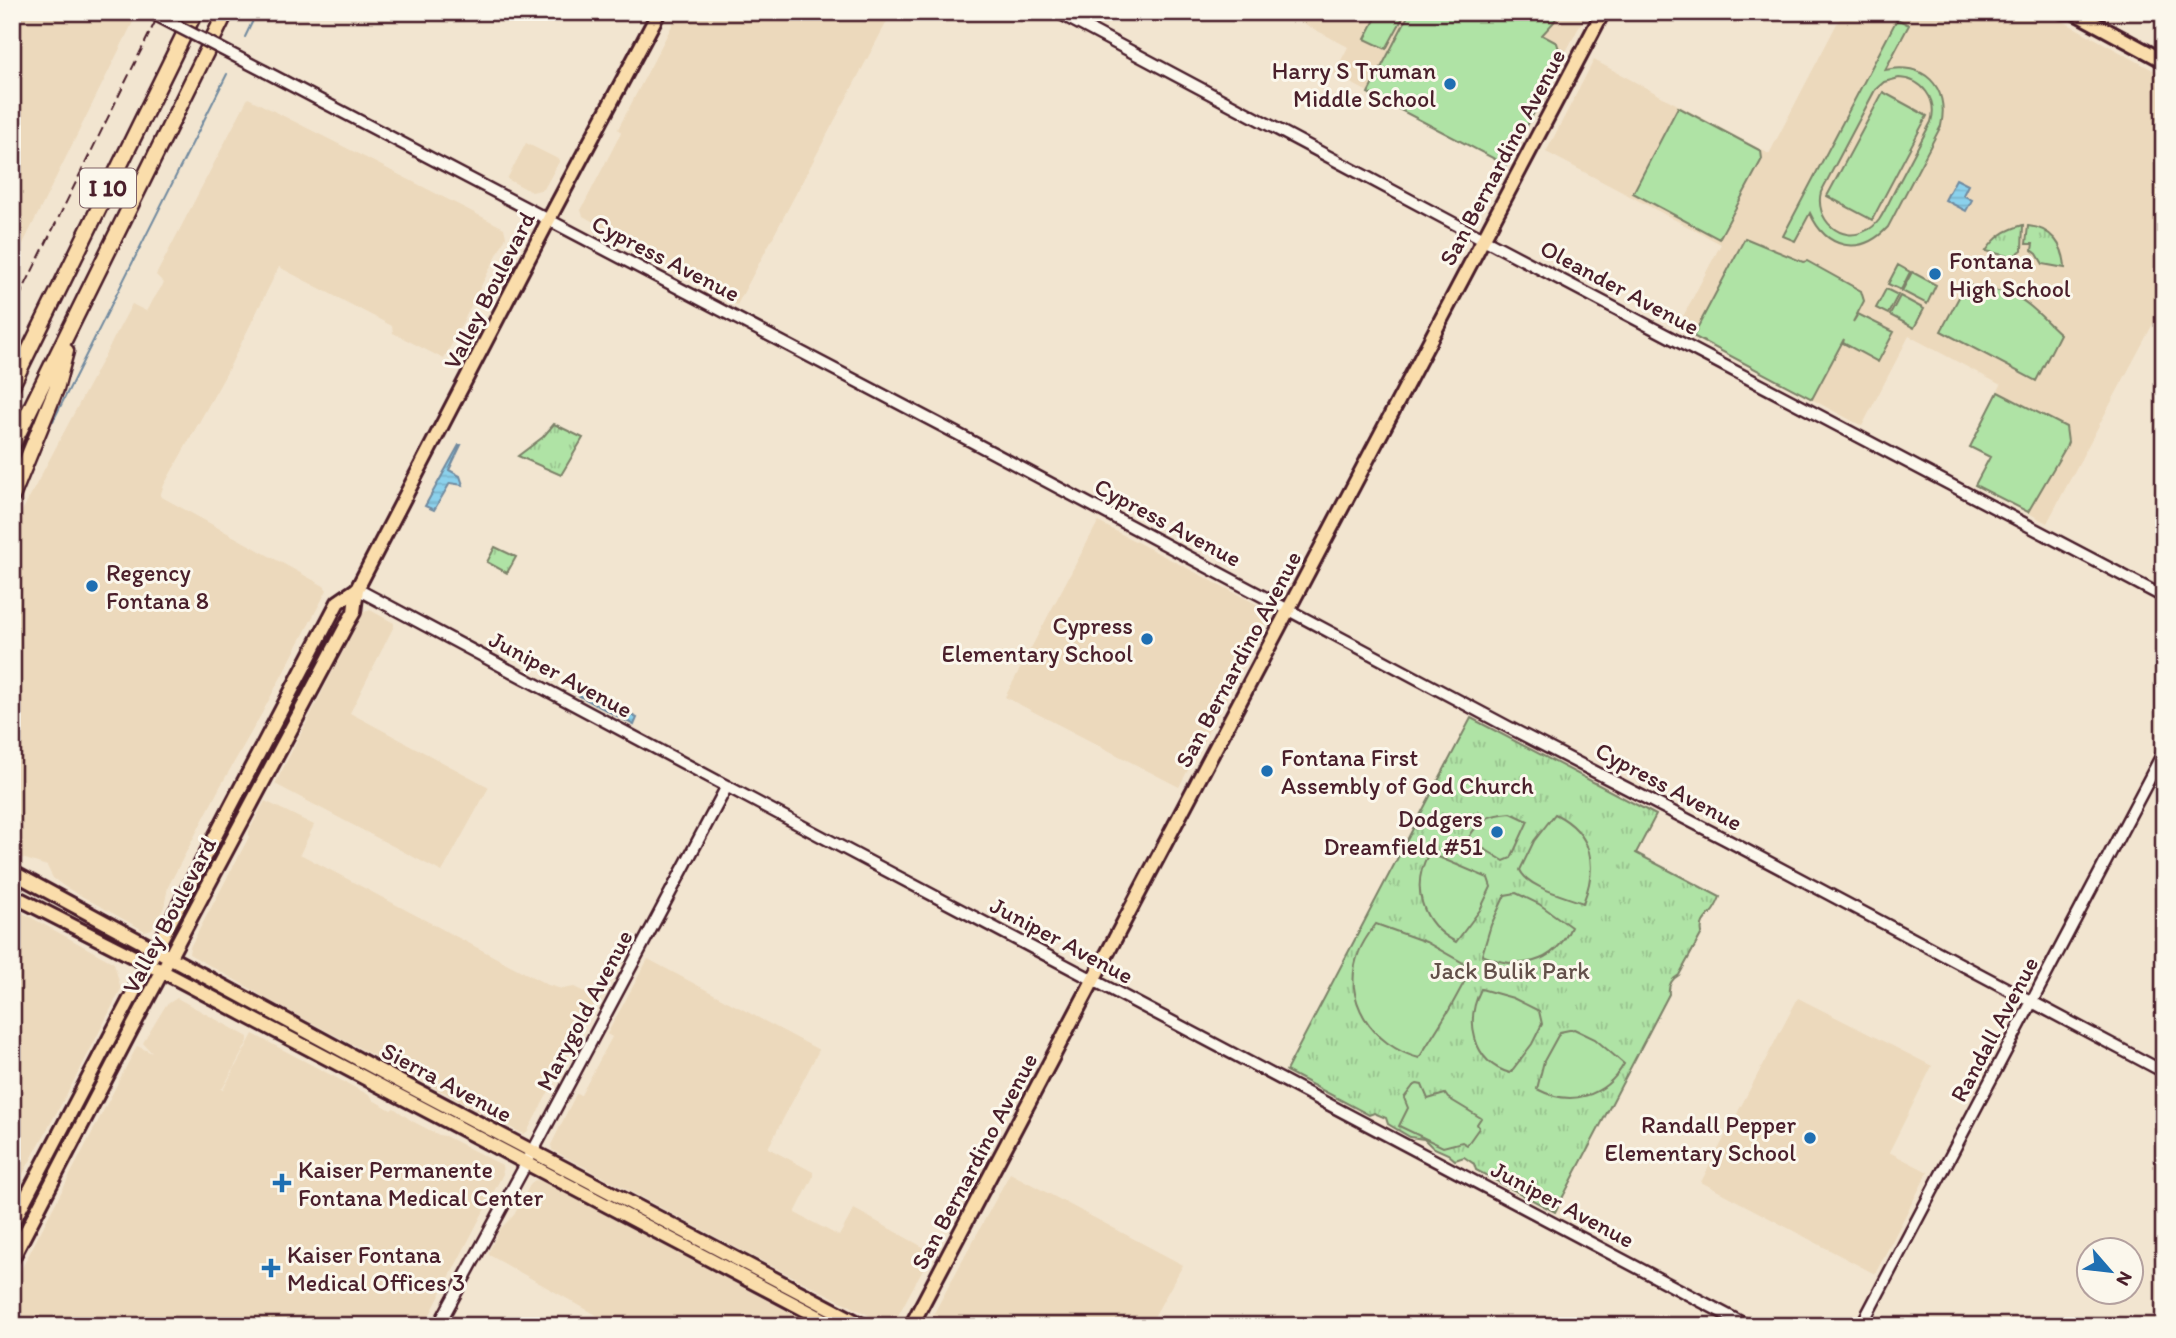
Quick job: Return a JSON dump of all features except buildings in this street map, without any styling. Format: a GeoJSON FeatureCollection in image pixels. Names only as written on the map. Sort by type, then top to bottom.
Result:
{"type":"FeatureCollection","features":[{"type":"Feature","properties":{"kind":"highway","name":"I 10"},"geometry":{"type":"LineString","coordinates":[[12,385],[195,12]]}},
{"type":"Feature","properties":{"kind":"highway","name":"I 10"},"geometry":{"type":"LineString","coordinates":[[12,446],[226,12]]}},
{"type":"Feature","properties":{"kind":"highway"},"geometry":{"type":"LineString","coordinates":[[12,497],[56,389],[74,319]]}},
{"type":"Feature","properties":{"kind":"highway"},"geometry":{"type":"LineString","coordinates":[[12,378],[22,364]]}},
{"type":"Feature","properties":{"kind":"main road","name":"Valley Boulevard"},"geometry":{"type":"LineString","coordinates":[[12,1259],[354,612],[357,589],[659,12]]}},
{"type":"Feature","properties":{"kind":"main road","name":"San Bernardino Avenue"},"geometry":{"type":"LineString","coordinates":[[911,1326],[1603,12]]}},
{"type":"Feature","properties":{"kind":"main road"},"geometry":{"type":"LineString","coordinates":[[2062,12],[2073,12],[2164,61]]}},
{"type":"Feature","properties":{"kind":"main road","name":"Valley Boulevard"},"geometry":{"type":"LineString","coordinates":[[12,1224],[338,602],[357,589]]}},
{"type":"Feature","properties":{"kind":"main road","name":"Sierra Avenue"},"geometry":{"type":"LineString","coordinates":[[12,872],[864,1326]]}},
{"type":"Feature","properties":{"kind":"main road","name":"Sierra Avenue"},"geometry":{"type":"LineString","coordinates":[[12,895],[836,1326]]}},
{"type":"Feature","properties":{"kind":"main road"},"geometry":{"type":"LineString","coordinates":[[688,1249],[693,1243],[740,1267],[760,1271]]}},
{"type":"Feature","properties":{"kind":"street","name":"Cypress Avenue"},"geometry":{"type":"LineString","coordinates":[[150,12],[800,351],[2164,1072]]}},
{"type":"Feature","properties":{"kind":"street","name":"Oleander Avenue"},"geometry":{"type":"LineString","coordinates":[[1057,12],[2164,597]]}},
{"type":"Feature","properties":{"kind":"street","name":"Juniper Avenue"},"geometry":{"type":"LineString","coordinates":[[357,589],[1748,1326]]}},
{"type":"Feature","properties":{"kind":"street","name":"Randall Avenue"},"geometry":{"type":"LineString","coordinates":[[1861,1326],[2164,751]]}},
{"type":"Feature","properties":{"kind":"street","name":"Marygold Avenue"},"geometry":{"type":"LineString","coordinates":[[438,1326],[727,786]]}},
{"type":"Feature","properties":{"kind":"shaded area"},"geometry":{"type":"Polygon","coordinates":[[[12,12],[124,12],[135,18],[12,266],[12,12]]]}},
{"type":"Feature","properties":{"kind":"shaded area"},"geometry":{"type":"Polygon","coordinates":[[[679,12],[892,12],[737,305],[583,216],[581,210],[621,133],[618,129],[679,12]]]}},
{"type":"Feature","properties":{"kind":"shaded area","name":"Harry S Truman Middle School"},"geometry":{"type":"Polygon","coordinates":[[[1282,12],[1587,12],[1506,165],[1334,74],[1348,47],[1282,12]]]}},
{"type":"Feature","properties":{"kind":"shaded area","name":"Fontana High School"},"geometry":{"type":"Polygon","coordinates":[[[1843,12],[2046,12],[2164,76],[2164,303],[2047,523],[1975,485],[1990,457],[1970,447],[2001,385],[1909,336],[1862,426],[1677,328],[1721,244],[1546,152],[1594,60],[1769,154],[1843,12]]]}},
{"type":"Feature","properties":{"kind":"shaded area"},"geometry":{"type":"Polygon","coordinates":[[[248,98],[504,228],[506,237],[444,359],[393,333],[392,326],[279,267],[226,374],[164,485],[160,496],[327,590],[168,887],[164,907],[152,929],[145,931],[65,887],[53,878],[47,866],[19,857],[12,851],[12,530],[132,304],[146,311],[164,283],[156,275],[248,98]]]}},
{"type":"Feature","properties":{"kind":"shaded area"},"geometry":{"type":"Polygon","coordinates":[[[526,143],[560,160],[544,189],[532,192],[507,179],[526,143]]]}},
{"type":"Feature","properties":{"kind":"shaded area","name":"Cypress Elementary School"},"geometry":{"type":"Polygon","coordinates":[[[1098,522],[1270,611],[1179,787],[1005,697],[1098,522]]]}},
{"type":"Feature","properties":{"kind":"shaded area"},"geometry":{"type":"Polygon","coordinates":[[[370,610],[394,623],[394,626],[350,713],[489,787],[442,872],[275,784],[363,612],[370,610]]]}},
{"type":"Feature","properties":{"kind":"shaded area"},"geometry":{"type":"Polygon","coordinates":[[[265,801],[314,825],[300,854],[548,985],[562,989],[574,987],[597,998],[527,1132],[523,1134],[266,999],[189,954],[190,947],[249,837],[249,831],[265,801]]]}},
{"type":"Feature","properties":{"kind":"shaded area"},"geometry":{"type":"Polygon","coordinates":[[[12,907],[114,963],[121,989],[12,1194],[12,907]]]}},
{"type":"Feature","properties":{"kind":"shaded area"},"geometry":{"type":"Polygon","coordinates":[[[648,959],[819,1050],[768,1148],[813,1172],[795,1213],[839,1236],[854,1209],[932,1252],[893,1325],[890,1326],[748,1254],[552,1150],[551,1145],[576,1094],[581,1095],[612,1037],[607,1034],[648,959]]]}},
{"type":"Feature","properties":{"kind":"shaded area","name":"Kaiser Permanente Fontana Medical Center"},"geometry":{"type":"Polygon","coordinates":[[[177,998],[248,1037],[223,1088],[220,1088],[223,1090],[253,1034],[371,1096],[373,1100],[391,1110],[394,1108],[412,1121],[502,1165],[503,1174],[424,1326],[12,1326],[12,1287],[137,1046],[152,1053],[143,1043],[166,1005],[177,998]]]}},
{"type":"Feature","properties":{"kind":"shaded area","name":"Randall Pepper Elementary School"},"geometry":{"type":"Polygon","coordinates":[[[1798,998],[1932,1066],[1889,1152],[1928,1172],[1875,1274],[1701,1182],[1798,998]]]}},
{"type":"Feature","properties":{"kind":"shaded area"},"geometry":{"type":"Polygon","coordinates":[[[1010,1173],[1183,1265],[1149,1326],[927,1326],[1010,1173]]]}},
{"type":"Feature","properties":{"kind":"shaded area"},"geometry":{"type":"Polygon","coordinates":[[[535,1180],[543,1181],[816,1326],[616,1326],[489,1255],[500,1229],[514,1215],[535,1180]]]}},
{"type":"Feature","properties":{"kind":"green space"},"geometry":{"type":"Polygon","coordinates":[[[1379,12],[1406,12],[1386,49],[1365,39],[1379,12]]]}},
{"type":"Feature","properties":{"kind":"green space","name":"Harry S Truman Middle School"},"geometry":{"type":"Polygon","coordinates":[[[1410,12],[1559,12],[1542,35],[1557,43],[1561,56],[1506,165],[1368,93],[1410,12]]]}},
{"type":"Feature","properties":{"kind":"green space"},"geometry":{"type":"Polygon","coordinates":[[[1897,19],[1909,25],[1885,70],[1899,68],[1922,73],[1937,88],[1943,112],[1941,126],[1888,227],[1866,243],[1844,245],[1825,235],[1810,213],[1795,241],[1783,236],[1897,19]],[[1907,79],[1884,82],[1875,90],[1821,192],[1820,202],[1826,220],[1839,232],[1857,234],[1871,228],[1878,221],[1931,122],[1933,114],[1930,98],[1921,86],[1907,79]]]}},
{"type":"Feature","properties":{"kind":"green space"},"geometry":{"type":"Polygon","coordinates":[[[1883,92],[1927,116],[1872,220],[1827,196],[1883,92]]]}},
{"type":"Feature","properties":{"kind":"green space"},"geometry":{"type":"Polygon","coordinates":[[[1678,107],[1761,151],[1762,159],[1719,239],[1633,193],[1678,107]]]}},
{"type":"Feature","properties":{"kind":"green space"},"geometry":{"type":"Polygon","coordinates":[[[2023,225],[2022,250],[2012,257],[1986,251],[2002,234],[2023,225]]]}},
{"type":"Feature","properties":{"kind":"green space"},"geometry":{"type":"Polygon","coordinates":[[[2028,226],[2050,234],[2062,252],[2065,268],[2043,264],[2032,250],[2033,244],[2026,244],[2028,226]]]}},
{"type":"Feature","properties":{"kind":"green space"},"geometry":{"type":"Polygon","coordinates":[[[1745,238],[1803,262],[1807,261],[1861,291],[1864,301],[1853,322],[1858,314],[1894,332],[1878,362],[1843,343],[1844,339],[1812,399],[1693,336],[1745,238]]]}},
{"type":"Feature","properties":{"kind":"green space"},"geometry":{"type":"Polygon","coordinates":[[[1898,265],[1910,272],[1901,290],[1888,284],[1898,265]]]}},
{"type":"Feature","properties":{"kind":"green space"},"geometry":{"type":"Polygon","coordinates":[[[1912,272],[1936,285],[1927,304],[1902,291],[1912,272]]]}},
{"type":"Feature","properties":{"kind":"green space"},"geometry":{"type":"Polygon","coordinates":[[[1966,284],[2018,297],[2060,334],[2036,381],[1941,331],[1966,284]]]}},
{"type":"Feature","properties":{"kind":"green space"},"geometry":{"type":"Polygon","coordinates":[[[1886,289],[1898,295],[1888,314],[1876,308],[1886,289]]]}},
{"type":"Feature","properties":{"kind":"green space"},"geometry":{"type":"Polygon","coordinates":[[[1900,296],[1924,309],[1914,328],[1890,315],[1900,296]]]}},
{"type":"Feature","properties":{"kind":"green space"},"geometry":{"type":"Polygon","coordinates":[[[1998,392],[2066,427],[2066,447],[2028,512],[1975,485],[1990,457],[1970,447],[1998,392]]]}},
{"type":"Feature","properties":{"kind":"green space"},"geometry":{"type":"Polygon","coordinates":[[[554,424],[583,438],[561,475],[518,456],[543,437],[554,424]]]}},
{"type":"Feature","properties":{"kind":"green space"},"geometry":{"type":"Polygon","coordinates":[[[495,547],[516,557],[507,573],[487,562],[495,547]]]}},
{"type":"Feature","properties":{"kind":"green space","name":"Jack Bulik Park"},"geometry":{"type":"Polygon","coordinates":[[[1471,718],[1656,815],[1636,853],[1720,897],[1704,922],[1702,933],[1679,975],[1671,983],[1669,994],[1555,1212],[1476,1170],[1474,1164],[1464,1157],[1455,1160],[1432,1147],[1424,1139],[1410,1137],[1388,1124],[1386,1118],[1374,1113],[1369,1115],[1286,1071],[1471,718]]]}},
{"type":"Feature","properties":{"kind":"green space","name":"Dodgers Dreamfield #51"},"geometry":{"type":"Polygon","coordinates":[[[1511,813],[1528,821],[1511,858],[1504,861],[1468,839],[1485,819],[1511,813]]]}},
{"type":"Feature","properties":{"kind":"green space"},"geometry":{"type":"Polygon","coordinates":[[[1555,814],[1578,831],[1589,852],[1590,876],[1583,903],[1539,887],[1520,870],[1534,841],[1555,814]]]}},
{"type":"Feature","properties":{"kind":"green space"},"geometry":{"type":"Polygon","coordinates":[[[1429,853],[1488,878],[1491,887],[1480,910],[1456,942],[1434,925],[1422,903],[1420,878],[1429,853]]]}},
{"type":"Feature","properties":{"kind":"green space"},"geometry":{"type":"Polygon","coordinates":[[[1516,893],[1539,904],[1571,927],[1564,940],[1545,957],[1533,961],[1508,963],[1482,955],[1491,925],[1505,895],[1516,893]]]}},
{"type":"Feature","properties":{"kind":"green space"},"geometry":{"type":"Polygon","coordinates":[[[1376,924],[1426,942],[1463,963],[1467,977],[1419,1058],[1402,1052],[1375,1032],[1358,1003],[1354,970],[1361,948],[1376,924]]]}},
{"type":"Feature","properties":{"kind":"green space"},"geometry":{"type":"Polygon","coordinates":[[[1481,989],[1513,998],[1539,1011],[1542,1024],[1532,1044],[1510,1073],[1487,1060],[1475,1039],[1473,1014],[1481,989]]]}},
{"type":"Feature","properties":{"kind":"green space"},"geometry":{"type":"Polygon","coordinates":[[[1574,1029],[1595,1039],[1624,1064],[1607,1084],[1586,1096],[1562,1097],[1537,1089],[1544,1061],[1560,1032],[1574,1029]]]}},
{"type":"Feature","properties":{"kind":"green space"},"geometry":{"type":"Polygon","coordinates":[[[1417,1084],[1422,1085],[1428,1099],[1445,1094],[1481,1118],[1477,1124],[1479,1128],[1467,1145],[1462,1142],[1443,1147],[1399,1126],[1408,1108],[1404,1098],[1417,1084]]]}},
{"type":"Feature","properties":{"kind":"water"},"geometry":{"type":"Polygon","coordinates":[[[1956,179],[1968,185],[1963,195],[1972,200],[1966,211],[1945,200],[1956,179]]]}},
{"type":"Feature","properties":{"kind":"water"},"geometry":{"type":"Polygon","coordinates":[[[459,445],[449,470],[460,476],[463,485],[450,483],[434,510],[425,506],[459,445]]]}},
{"type":"Feature","properties":{"kind":"water"},"geometry":{"type":"Polygon","coordinates":[[[579,688],[637,718],[634,725],[576,694],[579,688]]]}},
{"type":"Feature","properties":{"kind":"waterway"},"geometry":{"type":"LineString","coordinates":[[245,37],[257,12]]}},
{"type":"Feature","properties":{"kind":"waterway"},"geometry":{"type":"LineString","coordinates":[[53,421],[227,74]]}},
{"type":"Feature","properties":{"kind":"railway"},"geometry":{"type":"LineString","coordinates":[[12,312],[160,12]]}},
{"type":"Feature","properties":{"kind":"place","name":"Harry S Truman Middle School"},"geometry":{"type":"Point","coordinates":[1450,84]}},
{"type":"Feature","properties":{"kind":"place","name":"Fontana High School"},"geometry":{"type":"Point","coordinates":[1935,274]}},
{"type":"Feature","properties":{"kind":"place","name":"Regency Fontana 8"},"geometry":{"type":"Point","coordinates":[92,586]}},
{"type":"Feature","properties":{"kind":"place","name":"Cypress Elementary School"},"geometry":{"type":"Point","coordinates":[1147,639]}},
{"type":"Feature","properties":{"kind":"place","name":"Fontana First Assembly of God Church"},"geometry":{"type":"Point","coordinates":[1267,771]}},
{"type":"Feature","properties":{"kind":"place","name":"Dodgers Dreamfield #51"},"geometry":{"type":"Point","coordinates":[1497,832]}},
{"type":"Feature","properties":{"kind":"place","name":"Randall Pepper Elementary School"},"geometry":{"type":"Point","coordinates":[1810,1138]}},
{"type":"Feature","properties":{"kind":"place","name":"Kaiser Permanente Fontana Medical Center"},"geometry":{"type":"Point","coordinates":[282,1183]}},
{"type":"Feature","properties":{"kind":"place","name":"Kaiser Fontana Medical Offices 3"},"geometry":{"type":"Point","coordinates":[271,1268]}}]}
